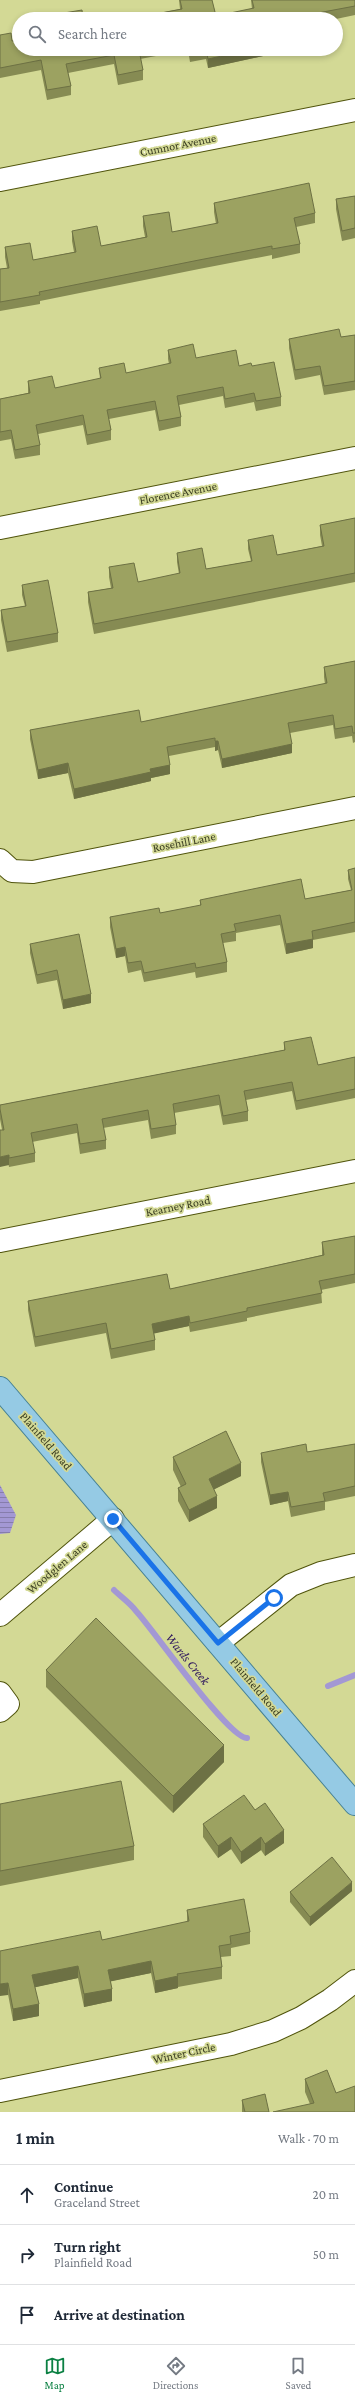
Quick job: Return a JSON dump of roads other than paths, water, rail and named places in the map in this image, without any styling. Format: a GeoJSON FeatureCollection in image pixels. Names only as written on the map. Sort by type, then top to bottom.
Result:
{"type":"FeatureCollection","features":[{"type":"Feature","properties":{"kind":"main road","name":"Plainfield Road"},"geometry":{"type":"LineString","coordinates":[[0,1388],[355,1804]]}},
{"type":"Feature","properties":{"kind":"street","name":"Cumnor Avenue"},"geometry":{"type":"LineString","coordinates":[[0,180],[355,110]]}},
{"type":"Feature","properties":{"kind":"street","name":"Florence Avenue"},"geometry":{"type":"LineString","coordinates":[[0,528],[355,458]]}},
{"type":"Feature","properties":{"kind":"street","name":"Rosehill Lane"},"geometry":{"type":"LineString","coordinates":[[6,865],[33,872],[355,808]]}},
{"type":"Feature","properties":{"kind":"street","name":"Kearney Road"},"geometry":{"type":"LineString","coordinates":[[0,1242],[355,1171]]}},
{"type":"Feature","properties":{"kind":"street","name":"Woodglen Lane"},"geometry":{"type":"LineString","coordinates":[[0,1615],[113,1519]]}},
{"type":"Feature","properties":{"kind":"street"},"geometry":{"type":"LineString","coordinates":[[218,1643],[291,1585],[321,1573],[355,1565]]}},
{"type":"Feature","properties":{"kind":"street"},"geometry":{"type":"LineString","coordinates":[[0,1693],[8,1704],[0,1711]]}},
{"type":"Feature","properties":{"kind":"street","name":"Winter Circle"},"geometry":{"type":"LineString","coordinates":[[0,2091],[231,2044],[259,2035],[301,2018],[330,2000],[355,1981]]}},
{"type":"Feature","properties":{"kind":"waterway","name":"Wards Creek"},"geometry":{"type":"LineString","coordinates":[[114,1590],[134,1608],[191,1682],[224,1721],[238,1734],[247,1738]]}},
{"type":"Feature","properties":{"kind":"waterway","name":"Wards Creek"},"geometry":{"type":"LineString","coordinates":[[328,1686],[355,1675]]}}]}
